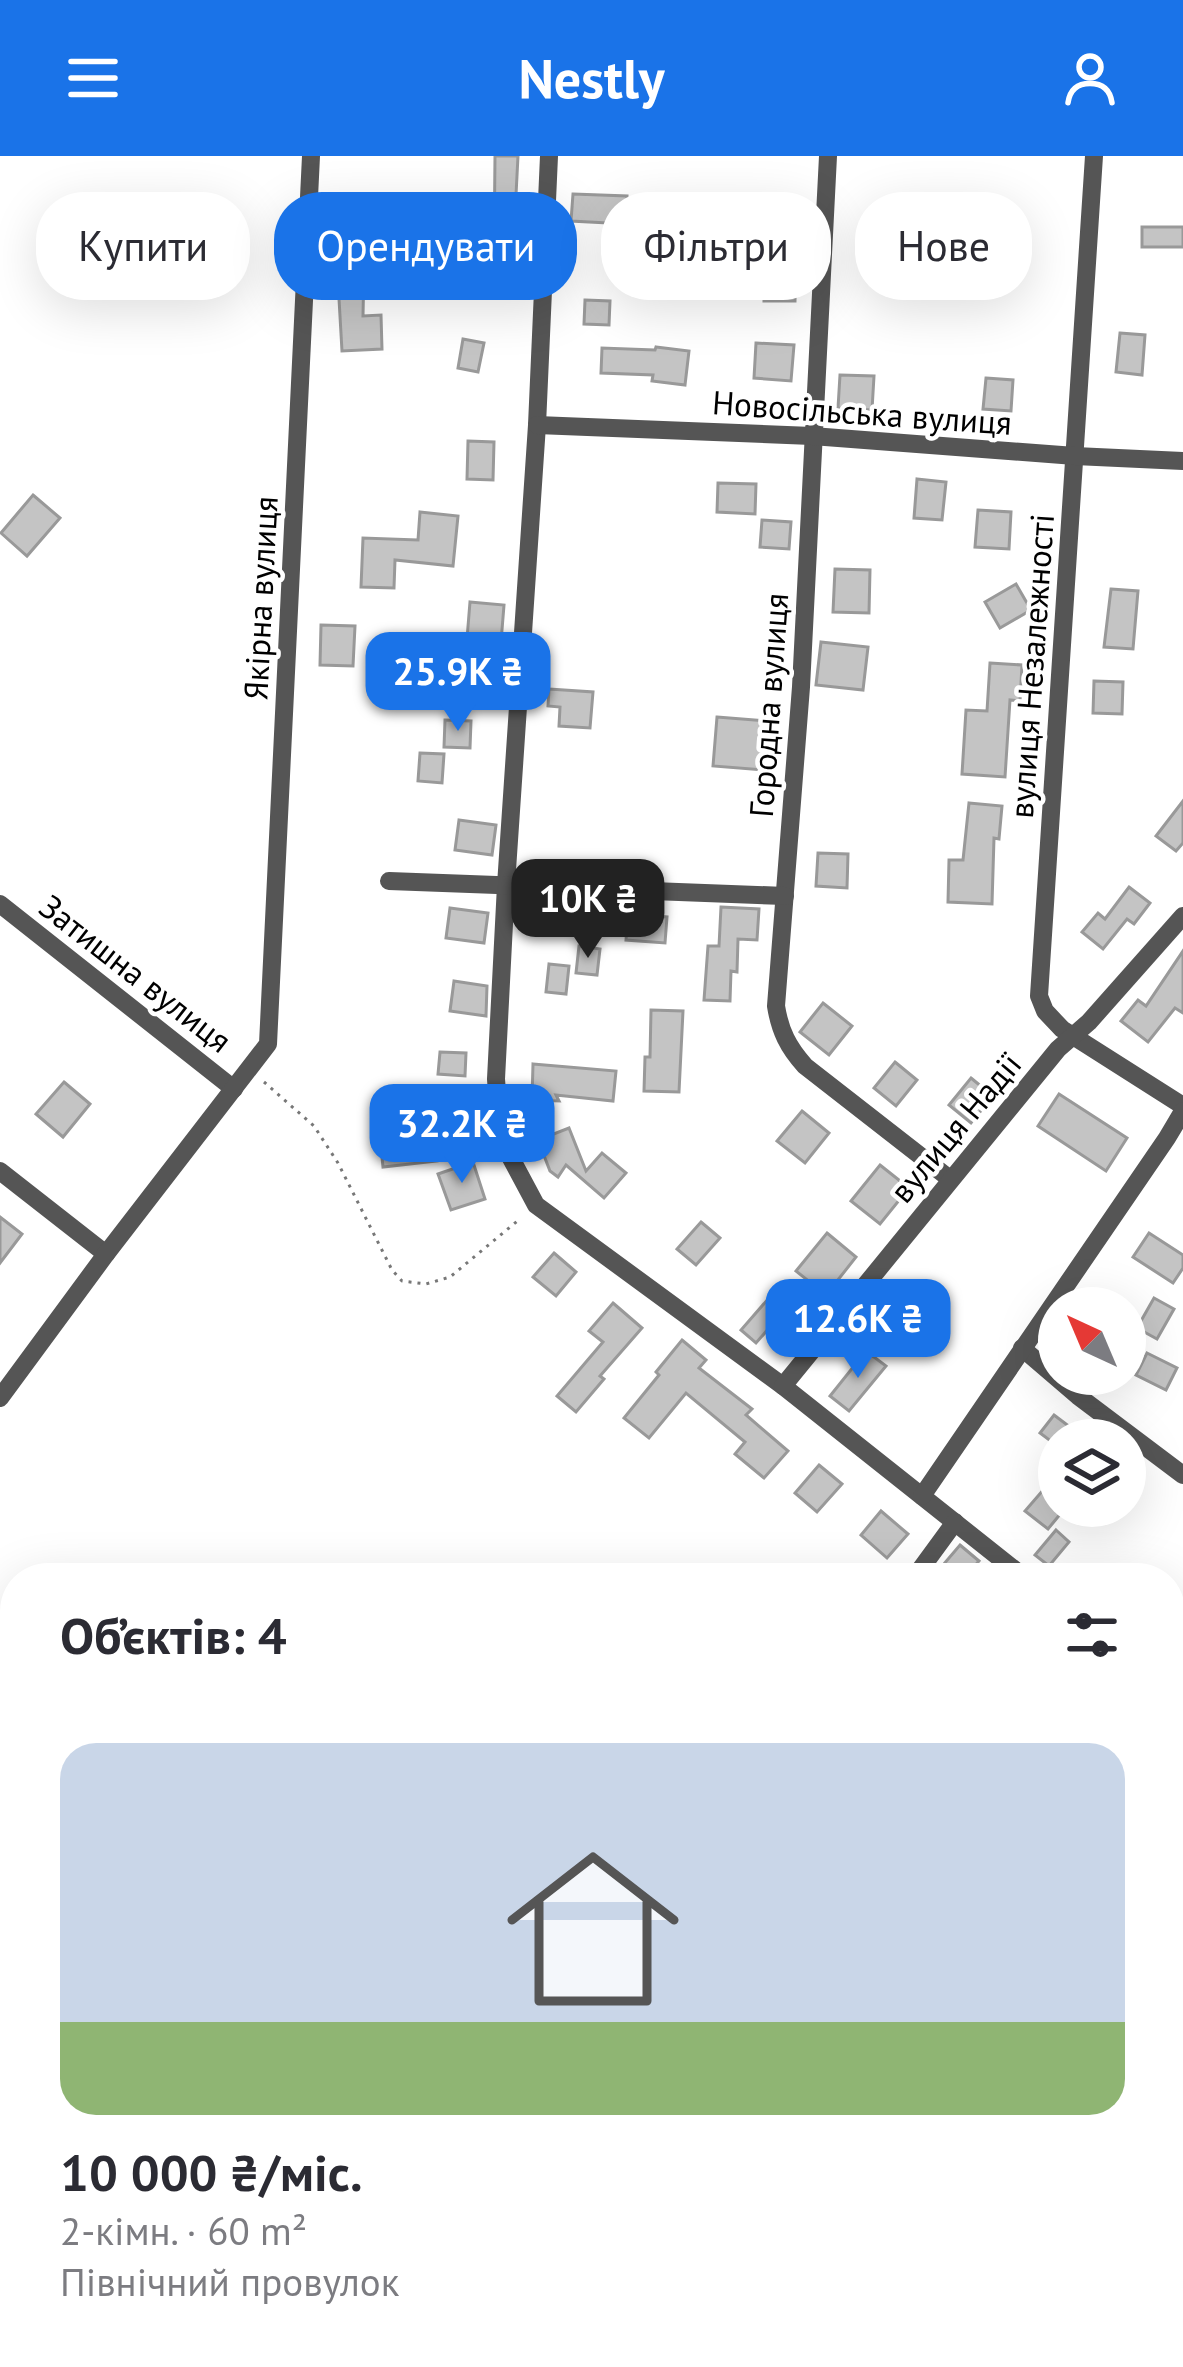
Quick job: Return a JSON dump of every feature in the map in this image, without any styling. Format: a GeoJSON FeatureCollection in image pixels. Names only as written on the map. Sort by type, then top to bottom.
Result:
{"type":"FeatureCollection","features":[{"type":"Feature","properties":{"kind":"street","name":"Якірна вулиця"},"geometry":{"type":"LineString","coordinates":[[249,1069],[268,1044],[311,156]]}},
{"type":"Feature","properties":{"kind":"street"},"geometry":{"type":"LineString","coordinates":[[549,156],[496,1078],[505,1148],[536,1205],[783,1386],[1006,1563]]}},
{"type":"Feature","properties":{"kind":"street","name":"Городна вулиця"},"geometry":{"type":"LineString","coordinates":[[828,156],[801,687],[776,1006],[783,1035],[805,1066],[950,1179]]}},
{"type":"Feature","properties":{"kind":"street","name":"вулиця Незалежності"},"geometry":{"type":"LineString","coordinates":[[1094,156],[1039,996],[1045,1011],[1072,1035],[1183,1109]]}},
{"type":"Feature","properties":{"kind":"street","name":"Новосільська вулиця"},"geometry":{"type":"LineString","coordinates":[[537,425],[812,436],[1183,461]]}},
{"type":"Feature","properties":{"kind":"street"},"geometry":{"type":"LineString","coordinates":[[389,881],[785,896]]}},
{"type":"Feature","properties":{"kind":"street","name":"Затишна вулиця"},"geometry":{"type":"LineString","coordinates":[[0,904],[235,1089]]}},
{"type":"Feature","properties":{"kind":"street","name":"вулиця Надії"},"geometry":{"type":"LineString","coordinates":[[783,1386],[1072,1035],[1183,916]]}},
{"type":"Feature","properties":{"kind":"street"},"geometry":{"type":"LineString","coordinates":[[0,1398],[249,1069]]}},
{"type":"Feature","properties":{"kind":"street"},"geometry":{"type":"LineString","coordinates":[[922,1496],[1022,1348],[1175,1143],[1183,1109]]}},
{"type":"Feature","properties":{"kind":"street"},"geometry":{"type":"LineString","coordinates":[[0,1172],[106,1254]]}},
{"type":"Feature","properties":{"kind":"street"},"geometry":{"type":"LineString","coordinates":[[1022,1348],[1183,1475]]}},
{"type":"Feature","properties":{"kind":"street"},"geometry":{"type":"LineString","coordinates":[[925,1563],[955,1522]]}},
{"type":"Feature","properties":{"kind":"path"},"geometry":{"type":"LineString","coordinates":[[249,1069],[314,1126],[402,1281],[426,1284],[450,1277],[536,1205]]}},
{"type":"Feature","properties":{"kind":"building"},"geometry":{"type":"Polygon","coordinates":[[[495,156],[518,156],[516,192],[495,192],[495,156]]]}},
{"type":"Feature","properties":{"kind":"building"},"geometry":{"type":"Polygon","coordinates":[[[577,194],[601,195],[601,223],[577,221],[577,194]]]}},
{"type":"Feature","properties":{"kind":"building"},"geometry":{"type":"Polygon","coordinates":[[[1142,227],[1183,227],[1183,247],[1142,247],[1142,227]]]}},
{"type":"Feature","properties":{"kind":"building"},"geometry":{"type":"Polygon","coordinates":[[[339,300],[363,300],[363,316],[381,315],[382,349],[342,351],[339,300]]]}},
{"type":"Feature","properties":{"kind":"building"},"geometry":{"type":"Polygon","coordinates":[[[585,300],[610,301],[609,325],[584,324],[585,300]]]}},
{"type":"Feature","properties":{"kind":"building"},"geometry":{"type":"Polygon","coordinates":[[[1120,333],[1145,335],[1142,375],[1116,372],[1120,333]]]}},
{"type":"Feature","properties":{"kind":"building"},"geometry":{"type":"Polygon","coordinates":[[[463,339],[484,343],[478,372],[458,368],[463,339]]]}},
{"type":"Feature","properties":{"kind":"building"},"geometry":{"type":"Polygon","coordinates":[[[756,343],[794,345],[791,381],[754,378],[756,343]]]}},
{"type":"Feature","properties":{"kind":"building"},"geometry":{"type":"Polygon","coordinates":[[[602,348],[689,351],[685,385],[652,381],[653,375],[601,373],[602,348]]]}},
{"type":"Feature","properties":{"kind":"building"},"geometry":{"type":"Polygon","coordinates":[[[840,375],[874,376],[872,410],[838,408],[840,375]]]}},
{"type":"Feature","properties":{"kind":"building"},"geometry":{"type":"Polygon","coordinates":[[[986,378],[1013,380],[1011,411],[983,409],[986,378]]]}},
{"type":"Feature","properties":{"kind":"building"},"geometry":{"type":"Polygon","coordinates":[[[468,441],[494,442],[493,480],[467,479],[468,441]]]}},
{"type":"Feature","properties":{"kind":"building"},"geometry":{"type":"Polygon","coordinates":[[[917,479],[946,482],[942,520],[914,518],[917,479]]]}},
{"type":"Feature","properties":{"kind":"building"},"geometry":{"type":"Polygon","coordinates":[[[718,483],[756,484],[755,514],[717,512],[718,483]]]}},
{"type":"Feature","properties":{"kind":"building"},"geometry":{"type":"Polygon","coordinates":[[[33,495],[60,518],[27,556],[1,533],[33,495]]]}},
{"type":"Feature","properties":{"kind":"building"},"geometry":{"type":"Polygon","coordinates":[[[978,510],[1011,512],[1009,549],[975,547],[978,510]]]}},
{"type":"Feature","properties":{"kind":"building"},"geometry":{"type":"Polygon","coordinates":[[[420,512],[458,516],[453,566],[395,560],[394,588],[361,587],[363,538],[418,540],[420,512]]]}},
{"type":"Feature","properties":{"kind":"building"},"geometry":{"type":"Polygon","coordinates":[[[762,520],[791,522],[789,549],[760,547],[762,520]]]}},
{"type":"Feature","properties":{"kind":"building"},"geometry":{"type":"Polygon","coordinates":[[[835,569],[870,570],[869,613],[833,612],[835,569]]]}},
{"type":"Feature","properties":{"kind":"building"},"geometry":{"type":"Polygon","coordinates":[[[1016,584],[1031,610],[1000,628],[985,602],[1016,584]]]}},
{"type":"Feature","properties":{"kind":"building"},"geometry":{"type":"Polygon","coordinates":[[[1111,589],[1138,591],[1133,649],[1104,647],[1111,589]]]}},
{"type":"Feature","properties":{"kind":"building"},"geometry":{"type":"Polygon","coordinates":[[[470,602],[504,605],[501,642],[467,639],[470,602]]]}},
{"type":"Feature","properties":{"kind":"building"},"geometry":{"type":"Polygon","coordinates":[[[321,625],[355,626],[353,666],[320,665],[321,625]]]}},
{"type":"Feature","properties":{"kind":"building"},"geometry":{"type":"Polygon","coordinates":[[[821,642],[868,647],[863,690],[816,685],[821,642]]]}},
{"type":"Feature","properties":{"kind":"building"},"geometry":{"type":"Polygon","coordinates":[[[990,663],[1022,665],[1020,701],[1010,700],[1005,777],[962,774],[966,710],[987,711],[990,663]]]}},
{"type":"Feature","properties":{"kind":"building"},"geometry":{"type":"Polygon","coordinates":[[[1094,681],[1123,682],[1122,714],[1093,713],[1094,681]]]}},
{"type":"Feature","properties":{"kind":"building"},"geometry":{"type":"Polygon","coordinates":[[[549,689],[593,692],[590,728],[559,726],[560,707],[548,706],[549,689]]]}},
{"type":"Feature","properties":{"kind":"building"},"geometry":{"type":"Polygon","coordinates":[[[717,717],[779,722],[775,771],[713,766],[717,717]]]}},
{"type":"Feature","properties":{"kind":"building"},"geometry":{"type":"Polygon","coordinates":[[[445,720],[471,721],[470,748],[444,747],[445,720]]]}},
{"type":"Feature","properties":{"kind":"building"},"geometry":{"type":"Polygon","coordinates":[[[420,753],[444,754],[442,783],[418,781],[420,753]]]}},
{"type":"Feature","properties":{"kind":"building"},"geometry":{"type":"Polygon","coordinates":[[[1183,801],[1183,843],[1176,851],[1156,836],[1183,801]]]}},
{"type":"Feature","properties":{"kind":"building"},"geometry":{"type":"Polygon","coordinates":[[[969,803],[1002,806],[999,839],[994,838],[992,904],[948,902],[949,860],[963,860],[969,803]]]}},
{"type":"Feature","properties":{"kind":"building"},"geometry":{"type":"Polygon","coordinates":[[[459,820],[496,825],[492,855],[455,850],[459,820]]]}},
{"type":"Feature","properties":{"kind":"building"},"geometry":{"type":"Polygon","coordinates":[[[818,853],[848,854],[847,888],[816,886],[818,853]]]}},
{"type":"Feature","properties":{"kind":"building"},"geometry":{"type":"Polygon","coordinates":[[[1129,887],[1150,903],[1134,924],[1127,919],[1103,949],[1082,932],[1098,913],[1105,919],[1129,887]]]}},
{"type":"Feature","properties":{"kind":"building"},"geometry":{"type":"Polygon","coordinates":[[[721,907],[759,909],[757,940],[738,939],[730,1001],[704,1000],[708,946],[719,946],[721,907]]]}},
{"type":"Feature","properties":{"kind":"building"},"geometry":{"type":"Polygon","coordinates":[[[450,908],[488,913],[484,943],[446,938],[450,908]]]}},
{"type":"Feature","properties":{"kind":"building"},"geometry":{"type":"Polygon","coordinates":[[[628,914],[667,917],[665,943],[626,940],[628,914]]]}},
{"type":"Feature","properties":{"kind":"building"},"geometry":{"type":"Polygon","coordinates":[[[579,946],[600,949],[597,975],[576,973],[579,946]]]}},
{"type":"Feature","properties":{"kind":"building"},"geometry":{"type":"Polygon","coordinates":[[[1183,951],[1183,1013],[1175,1008],[1148,1042],[1121,1021],[1138,1000],[1146,1006],[1183,951]]]}},
{"type":"Feature","properties":{"kind":"building"},"geometry":{"type":"Polygon","coordinates":[[[549,964],[569,966],[566,994],[546,992],[549,964]]]}},
{"type":"Feature","properties":{"kind":"building"},"geometry":{"type":"Polygon","coordinates":[[[454,981],[487,986],[486,1016],[450,1011],[454,981]]]}},
{"type":"Feature","properties":{"kind":"building"},"geometry":{"type":"Polygon","coordinates":[[[823,1003],[852,1026],[829,1055],[800,1032],[823,1003]]]}},
{"type":"Feature","properties":{"kind":"building"},"geometry":{"type":"Polygon","coordinates":[[[651,1010],[683,1011],[679,1092],[644,1091],[651,1010]]]}},
{"type":"Feature","properties":{"kind":"building"},"geometry":{"type":"Polygon","coordinates":[[[440,1052],[466,1053],[465,1076],[438,1074],[440,1052]]]}},
{"type":"Feature","properties":{"kind":"building"},"geometry":{"type":"Polygon","coordinates":[[[895,1062],[917,1080],[896,1106],[874,1088],[895,1062]]]}},
{"type":"Feature","properties":{"kind":"building"},"geometry":{"type":"Polygon","coordinates":[[[533,1064],[616,1071],[613,1101],[556,1095],[559,1101],[532,1100],[533,1064]]]}},
{"type":"Feature","properties":{"kind":"building"},"geometry":{"type":"Polygon","coordinates":[[[971,1078],[993,1096],[971,1123],[949,1105],[971,1078]]]}},
{"type":"Feature","properties":{"kind":"building"},"geometry":{"type":"Polygon","coordinates":[[[64,1082],[90,1104],[63,1137],[36,1114],[64,1082]]]}},
{"type":"Feature","properties":{"kind":"building"},"geometry":{"type":"Polygon","coordinates":[[[1059,1094],[1127,1138],[1106,1171],[1038,1126],[1059,1094]]]}},
{"type":"Feature","properties":{"kind":"building"},"geometry":{"type":"Polygon","coordinates":[[[419,1103],[421,1121],[433,1119],[437,1161],[383,1167],[377,1108],[419,1103]]]}},
{"type":"Feature","properties":{"kind":"building"},"geometry":{"type":"Polygon","coordinates":[[[802,1111],[829,1133],[805,1163],[777,1141],[802,1111]]]}},
{"type":"Feature","properties":{"kind":"building"},"geometry":{"type":"Polygon","coordinates":[[[569,1128],[586,1171],[602,1153],[626,1173],[604,1198],[566,1165],[558,1177],[550,1171],[538,1140],[569,1128]]]}},
{"type":"Feature","properties":{"kind":"building"},"geometry":{"type":"Polygon","coordinates":[[[473,1162],[485,1199],[451,1210],[438,1174],[473,1162]]]}},
{"type":"Feature","properties":{"kind":"building"},"geometry":{"type":"Polygon","coordinates":[[[880,1165],[909,1188],[880,1224],[851,1201],[880,1165]]]}},
{"type":"Feature","properties":{"kind":"building"},"geometry":{"type":"Polygon","coordinates":[[[0,1217],[22,1234],[0,1263],[0,1217]]]}},
{"type":"Feature","properties":{"kind":"building"},"geometry":{"type":"Polygon","coordinates":[[[701,1222],[720,1238],[696,1265],[677,1249],[701,1222]]]}},
{"type":"Feature","properties":{"kind":"building"},"geometry":{"type":"Polygon","coordinates":[[[827,1233],[856,1257],[826,1295],[796,1271],[827,1233]]]}},
{"type":"Feature","properties":{"kind":"building"},"geometry":{"type":"Polygon","coordinates":[[[1149,1233],[1183,1255],[1183,1268],[1173,1283],[1133,1257],[1149,1233]]]}},
{"type":"Feature","properties":{"kind":"building"},"geometry":{"type":"Polygon","coordinates":[[[554,1253],[576,1272],[556,1296],[533,1277],[554,1253]]]}},
{"type":"Feature","properties":{"kind":"building"},"geometry":{"type":"Polygon","coordinates":[[[775,1291],[790,1304],[756,1343],[741,1330],[775,1291]]]}},
{"type":"Feature","properties":{"kind":"building"},"geometry":{"type":"Polygon","coordinates":[[[1154,1298],[1174,1309],[1157,1339],[1146,1333],[1146,1312],[1154,1298]]]}},
{"type":"Feature","properties":{"kind":"building"},"geometry":{"type":"Polygon","coordinates":[[[613,1303],[642,1328],[576,1412],[557,1396],[603,1342],[589,1331],[613,1303]]]}},
{"type":"Feature","properties":{"kind":"building"},"geometry":{"type":"Polygon","coordinates":[[[682,1340],[706,1360],[699,1368],[752,1409],[746,1415],[788,1451],[764,1478],[735,1454],[745,1442],[686,1393],[649,1438],[624,1418],[682,1340]]]}},
{"type":"Feature","properties":{"kind":"building"},"geometry":{"type":"Polygon","coordinates":[[[866,1351],[886,1366],[849,1411],[830,1396],[866,1351]]]}},
{"type":"Feature","properties":{"kind":"building"},"geometry":{"type":"Polygon","coordinates":[[[1146,1355],[1177,1368],[1166,1390],[1146,1380],[1146,1355]]]}},
{"type":"Feature","properties":{"kind":"building"},"geometry":{"type":"Polygon","coordinates":[[[819,1465],[842,1484],[817,1512],[795,1493],[819,1465]]]}},
{"type":"Feature","properties":{"kind":"building"},"geometry":{"type":"Polygon","coordinates":[[[1038,1496],[1038,1521],[1025,1511],[1038,1496]]]}},
{"type":"Feature","properties":{"kind":"building"},"geometry":{"type":"Polygon","coordinates":[[[881,1511],[908,1534],[887,1558],[861,1535],[881,1511]]]}},
{"type":"Feature","properties":{"kind":"building"},"geometry":{"type":"Polygon","coordinates":[[[1056,1530],[1069,1542],[1052,1563],[1035,1555],[1056,1530]]]}},
{"type":"Feature","properties":{"kind":"building"},"geometry":{"type":"Polygon","coordinates":[[[960,1545],[979,1561],[977,1563],[945,1563],[960,1545]]]}}]}
